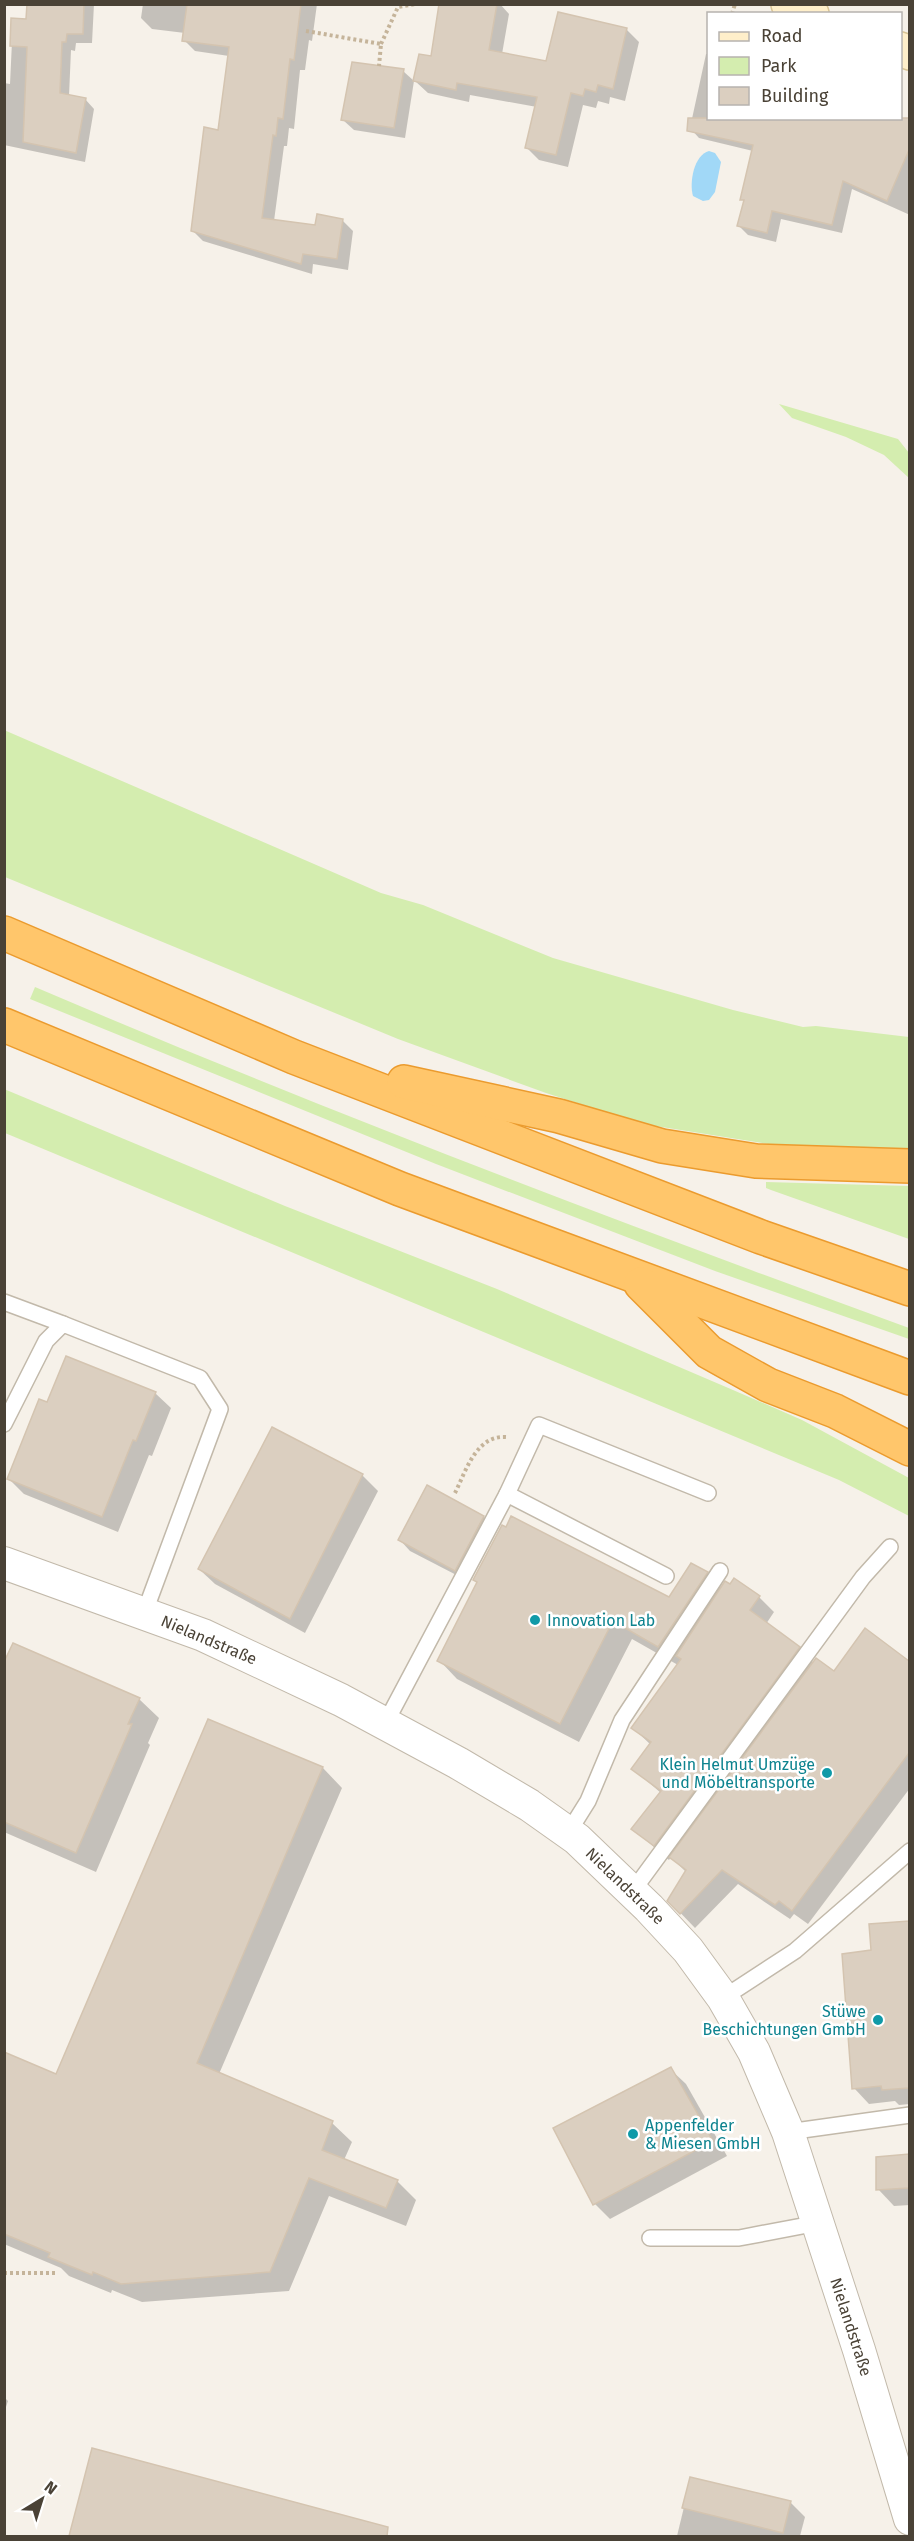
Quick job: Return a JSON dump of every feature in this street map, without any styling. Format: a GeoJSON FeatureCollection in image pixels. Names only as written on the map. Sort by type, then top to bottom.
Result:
{"type":"FeatureCollection","features":[{"type":"Feature","properties":{"kind":"highway"},"geometry":{"type":"LineString","coordinates":[[4,933],[294,1057],[761,1238],[909,1289]]}},
{"type":"Feature","properties":{"kind":"highway"},"geometry":{"type":"LineString","coordinates":[[4,1025],[399,1189],[909,1378]]}},
{"type":"Feature","properties":{"kind":"highway"},"geometry":{"type":"LineString","coordinates":[[294,1057],[559,1116],[662,1146],[756,1161],[909,1166]]}},
{"type":"Feature","properties":{"kind":"highway"},"geometry":{"type":"LineString","coordinates":[[634,1277],[709,1352],[768,1385],[835,1411],[909,1449]]}},
{"type":"Feature","properties":{"kind":"main road"},"geometry":{"type":"LineString","coordinates":[[788,4],[807,12]]}},
{"type":"Feature","properties":{"kind":"street","name":"Nielandstraße"},"geometry":{"type":"LineString","coordinates":[[4,1563],[202,1635],[341,1700],[529,1805],[568,1833],[632,1892],[688,1950],[723,1998],[754,2052],[788,2132],[908,2511]]}},
{"type":"Feature","properties":{"kind":"lane"},"geometry":{"type":"LineString","coordinates":[[4,1302],[200,1378],[220,1409],[144,1614]]}},
{"type":"Feature","properties":{"kind":"lane"},"geometry":{"type":"LineString","coordinates":[[4,1424],[45,1341],[63,1324]]}},
{"type":"Feature","properties":{"kind":"lane"},"geometry":{"type":"LineString","coordinates":[[385,1724],[507,1494],[539,1425],[708,1493]]}},
{"type":"Feature","properties":{"kind":"lane"},"geometry":{"type":"LineString","coordinates":[[507,1494],[666,1576]]}},
{"type":"Feature","properties":{"kind":"lane"},"geometry":{"type":"LineString","coordinates":[[632,1892],[863,1577],[890,1547]]}},
{"type":"Feature","properties":{"kind":"lane"},"geometry":{"type":"LineString","coordinates":[[568,1833],[588,1801],[622,1720],[720,1571]]}},
{"type":"Feature","properties":{"kind":"lane"},"geometry":{"type":"LineString","coordinates":[[723,1998],[795,1951],[909,1851]]}},
{"type":"Feature","properties":{"kind":"lane"},"geometry":{"type":"LineString","coordinates":[[788,2132],[909,2115]]}},
{"type":"Feature","properties":{"kind":"lane"},"geometry":{"type":"LineString","coordinates":[[650,2238],[739,2238],[818,2223]]}},
{"type":"Feature","properties":{"kind":"path"},"geometry":{"type":"LineString","coordinates":[[379,66],[381,44],[398,7],[415,4]]}},
{"type":"Feature","properties":{"kind":"path"},"geometry":{"type":"LineString","coordinates":[[306,31],[381,44]]}},
{"type":"Feature","properties":{"kind":"path"},"geometry":{"type":"LineString","coordinates":[[454,1493],[471,1461],[487,1440],[501,1436],[533,1439]]}},
{"type":"Feature","properties":{"kind":"path"},"geometry":{"type":"LineString","coordinates":[[4,2272],[56,2273]]}},
{"type":"Feature","properties":{"kind":"green space"},"geometry":{"type":"Polygon","coordinates":[[[779,404],[898,439],[909,453],[909,478],[884,455],[846,437],[792,418],[779,404]]]}},
{"type":"Feature","properties":{"kind":"green space"},"geometry":{"type":"Polygon","coordinates":[[[4,730],[381,893],[423,905],[553,958],[733,1010],[803,1027],[816,1026],[909,1037],[909,1152],[787,1147],[643,1124],[546,1093],[398,1039],[5,877],[4,730]]]}},
{"type":"Feature","properties":{"kind":"green space"},"geometry":{"type":"Polygon","coordinates":[[[35,987],[143,1033],[470,1164],[909,1328],[909,1339],[715,1271],[436,1164],[30,999],[35,987]]]}},
{"type":"Feature","properties":{"kind":"green space"},"geometry":{"type":"Polygon","coordinates":[[[4,1089],[285,1206],[497,1289],[802,1420],[909,1478],[909,1516],[839,1480],[5,1133],[4,1089]]]}},
{"type":"Feature","properties":{"kind":"green space"},"geometry":{"type":"Polygon","coordinates":[[[766,1182],[909,1186],[909,1239],[771,1190],[766,1188],[766,1182]]]}},
{"type":"Feature","properties":{"kind":"water"},"geometry":{"type":"Polygon","coordinates":[[[709,151],[715,153],[721,162],[715,192],[709,200],[703,201],[693,196],[692,177],[696,163],[709,151]]]}},
{"type":"Feature","properties":{"kind":"building"},"geometry":{"type":"Polygon","coordinates":[[[27,4],[84,4],[83,34],[67,34],[66,42],[62,42],[60,93],[86,98],[76,153],[23,142],[27,47],[10,46],[11,18],[26,19],[27,4]]]}},
{"type":"Feature","properties":{"kind":"building"},"geometry":{"type":"Polygon","coordinates":[[[187,4],[301,4],[294,60],[290,59],[283,119],[278,118],[276,136],[273,135],[262,218],[315,225],[317,214],[343,219],[337,259],[303,254],[301,264],[191,231],[204,127],[218,130],[229,47],[182,41],[187,4]]]}},
{"type":"Feature","properties":{"kind":"building"},"geometry":{"type":"Polygon","coordinates":[[[439,4],[497,4],[489,50],[546,61],[558,12],[627,28],[613,89],[598,85],[596,92],[585,89],[583,96],[571,93],[556,155],[525,148],[537,97],[457,83],[456,90],[413,81],[419,54],[431,56],[439,4]]]}},
{"type":"Feature","properties":{"kind":"building"},"geometry":{"type":"Polygon","coordinates":[[[352,62],[404,69],[394,128],[341,120],[352,62]]]}},
{"type":"Feature","properties":{"kind":"building"},"geometry":{"type":"Polygon","coordinates":[[[688,118],[707,118],[707,120],[902,120],[902,118],[909,118],[909,150],[887,201],[843,181],[832,225],[772,211],[767,233],[737,226],[744,200],[740,200],[753,145],[687,131],[688,118]]]}},
{"type":"Feature","properties":{"kind":"building"},"geometry":{"type":"Polygon","coordinates":[[[66,1356],[156,1392],[136,1441],[133,1440],[102,1517],[7,1479],[39,1399],[47,1402],[66,1356]]]}},
{"type":"Feature","properties":{"kind":"building"},"geometry":{"type":"Polygon","coordinates":[[[272,1427],[363,1474],[290,1619],[198,1569],[272,1427]]]}},
{"type":"Feature","properties":{"kind":"building"},"geometry":{"type":"Polygon","coordinates":[[[427,1485],[484,1516],[455,1571],[398,1540],[427,1485]]]}},
{"type":"Feature","properties":{"kind":"building","name":"Innovation Lab"},"geometry":{"type":"Polygon","coordinates":[[[511,1516],[669,1597],[691,1563],[708,1572],[658,1647],[613,1621],[560,1724],[437,1661],[477,1582],[473,1580],[502,1525],[506,1527],[511,1516]]]}},
{"type":"Feature","properties":{"kind":"building"},"geometry":{"type":"Polygon","coordinates":[[[734,1578],[760,1596],[750,1610],[800,1647],[654,1846],[631,1829],[661,1791],[631,1769],[651,1742],[631,1728],[681,1659],[676,1656],[725,1581],[730,1584],[734,1578]]]}},
{"type":"Feature","properties":{"kind":"building","name":"Klein Helmut Umzüge und Möbeltransporte"},"geometry":{"type":"Polygon","coordinates":[[[865,1628],[909,1661],[909,1753],[792,1911],[779,1901],[775,1905],[722,1870],[680,1914],[667,1901],[686,1870],[669,1857],[816,1658],[834,1671],[865,1628]]]}},
{"type":"Feature","properties":{"kind":"building"},"geometry":{"type":"Polygon","coordinates":[[[13,1643],[140,1698],[128,1724],[132,1724],[76,1853],[4,1822],[4,1662],[13,1643]]]}},
{"type":"Feature","properties":{"kind":"building"},"geometry":{"type":"Polygon","coordinates":[[[208,1719],[323,1767],[197,2063],[333,2121],[322,2150],[398,2180],[386,2208],[309,2178],[270,2272],[121,2284],[48,2257],[50,2253],[4,2234],[4,2052],[56,2074],[208,1719]]]}},
{"type":"Feature","properties":{"kind":"building","name":"Stüwe Beschichtungen GmbH"},"geometry":{"type":"Polygon","coordinates":[[[909,1921],[909,2088],[882,2090],[881,2086],[852,2089],[842,1954],[871,1950],[869,1924],[909,1921]]]}},
{"type":"Feature","properties":{"kind":"building","name":"Appenfelder & Miesen GmbH"},"geometry":{"type":"Polygon","coordinates":[[[671,2067],[713,2141],[593,2205],[553,2128],[671,2067]]]}},
{"type":"Feature","properties":{"kind":"building"},"geometry":{"type":"Polygon","coordinates":[[[909,2154],[909,2188],[876,2190],[876,2157],[909,2154]]]}},
{"type":"Feature","properties":{"kind":"building"},"geometry":{"type":"Polygon","coordinates":[[[92,2448],[388,2527],[387,2536],[69,2536],[92,2448]]]}},
{"type":"Feature","properties":{"kind":"building"},"geometry":{"type":"Polygon","coordinates":[[[690,2477],[791,2501],[783,2533],[682,2508],[690,2477]]]}},
{"type":"Feature","properties":{"kind":"place","name":"Innovation Lab"},"geometry":{"type":"Point","coordinates":[535,1620]}},
{"type":"Feature","properties":{"kind":"place","name":"Klein Helmut Umzüge und Möbeltransporte"},"geometry":{"type":"Point","coordinates":[827,1773]}},
{"type":"Feature","properties":{"kind":"place","name":"Stüwe Beschichtungen GmbH"},"geometry":{"type":"Point","coordinates":[878,2020]}},
{"type":"Feature","properties":{"kind":"place","name":"Appenfelder & Miesen GmbH"},"geometry":{"type":"Point","coordinates":[633,2134]}}]}
